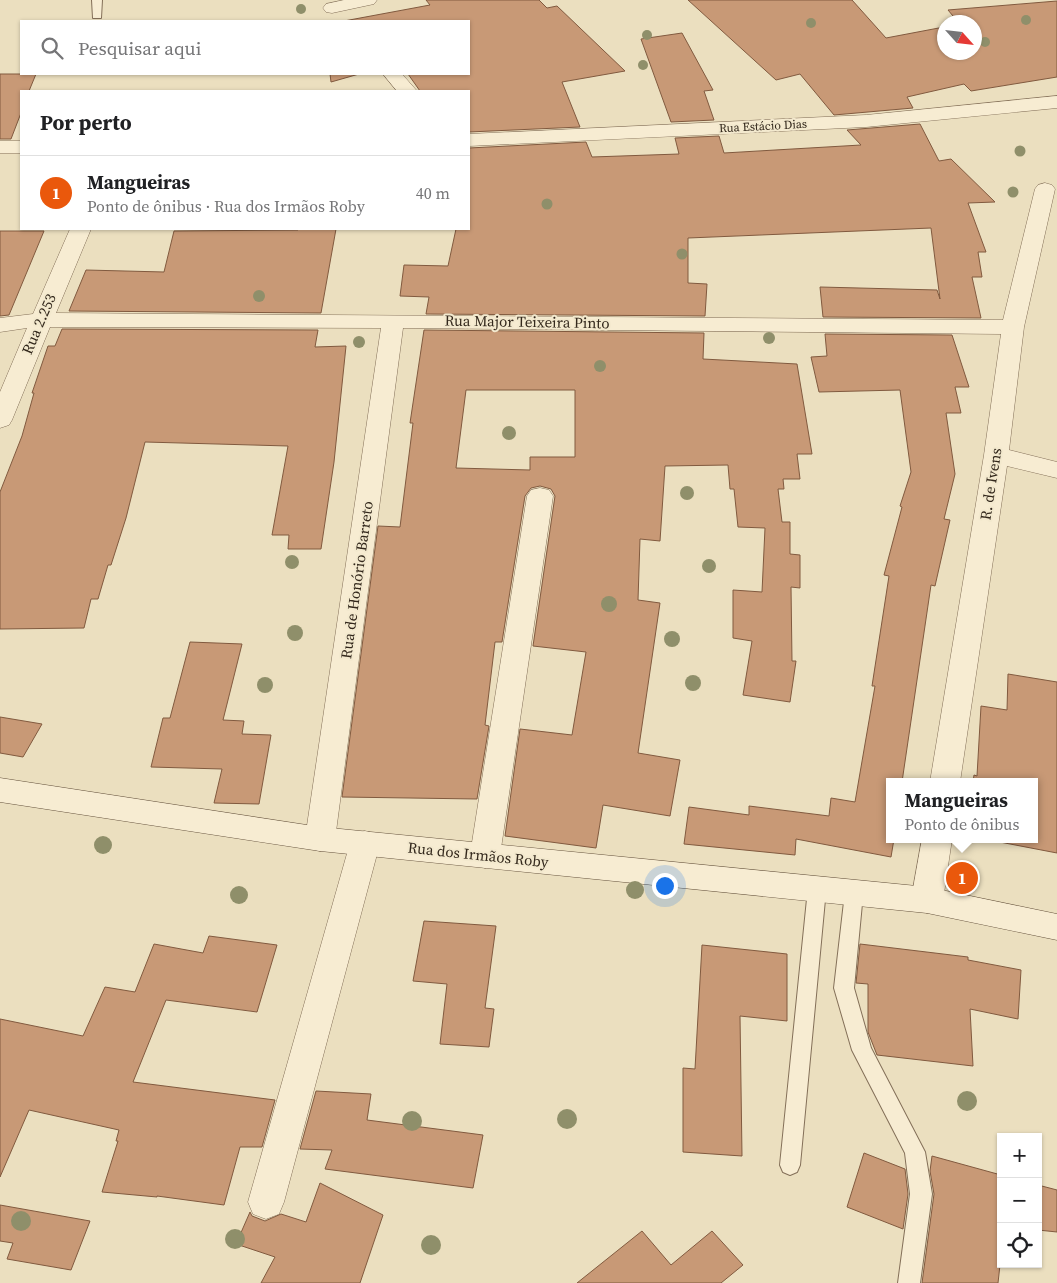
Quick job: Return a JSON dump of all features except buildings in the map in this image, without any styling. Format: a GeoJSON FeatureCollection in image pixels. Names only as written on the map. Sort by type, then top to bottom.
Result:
{"type":"FeatureCollection","features":[{"type":"Feature","properties":{"kind":"street"},"geometry":{"type":"LineString","coordinates":[[328,4],[368,0]]}},
{"type":"Feature","properties":{"kind":"street"},"geometry":{"type":"LineString","coordinates":[[328,4],[343,20]]}},
{"type":"Feature","properties":{"kind":"street"},"geometry":{"type":"LineString","coordinates":[[393,75],[407,90]]}},
{"type":"Feature","properties":{"kind":"street","name":"Rua Estácio Dias"},"geometry":{"type":"LineString","coordinates":[[470,140],[866,121],[1057,102]]}},
{"type":"Feature","properties":{"kind":"street"},"geometry":{"type":"LineString","coordinates":[[0,147],[20,147]]}},
{"type":"Feature","properties":{"kind":"street","name":"R. de Ivens"},"geometry":{"type":"LineString","coordinates":[[946,778],[996,454],[1013,327],[1045,189]]}},
{"type":"Feature","properties":{"kind":"street","name":"Rua 2.253"},"geometry":{"type":"LineString","coordinates":[[0,420],[40,320],[80,230]]}},
{"type":"Feature","properties":{"kind":"street","name":"Rua Major Teixeira Pinto"},"geometry":{"type":"LineString","coordinates":[[0,325],[40,320],[393,321],[1013,327]]}},
{"type":"Feature","properties":{"kind":"street","name":"Rua de Honório Barreto"},"geometry":{"type":"LineString","coordinates":[[320,839],[393,321]]}},
{"type":"Feature","properties":{"kind":"street"},"geometry":{"type":"LineString","coordinates":[[996,454],[1057,470]]}},
{"type":"Feature","properties":{"kind":"street"},"geometry":{"type":"LineString","coordinates":[[485,856],[540,496]]}},
{"type":"Feature","properties":{"kind":"street","name":"Rua dos Irmãos Roby"},"geometry":{"type":"LineString","coordinates":[[0,790],[320,839],[927,900],[1057,927]]}},
{"type":"Feature","properties":{"kind":"street"},"geometry":{"type":"LineString","coordinates":[[266,1202],[365,843]]}},
{"type":"Feature","properties":{"kind":"street"},"geometry":{"type":"LineString","coordinates":[[927,900],[935,843]]}},
{"type":"Feature","properties":{"kind":"lane"},"geometry":{"type":"LineString","coordinates":[[97,0],[97,16]]}},
{"type":"Feature","properties":{"kind":"lane"},"geometry":{"type":"LineString","coordinates":[[790,1165],[817,889]]}},
{"type":"Feature","properties":{"kind":"lane"},"geometry":{"type":"LineString","coordinates":[[854,893],[844,988],[862,1050],[915,1152],[922,1194],[909,1283]]}},
{"type":"Feature","properties":{"kind":"place","name":"Mangueiras"},"geometry":{"type":"Point","coordinates":[962,878]}}]}
